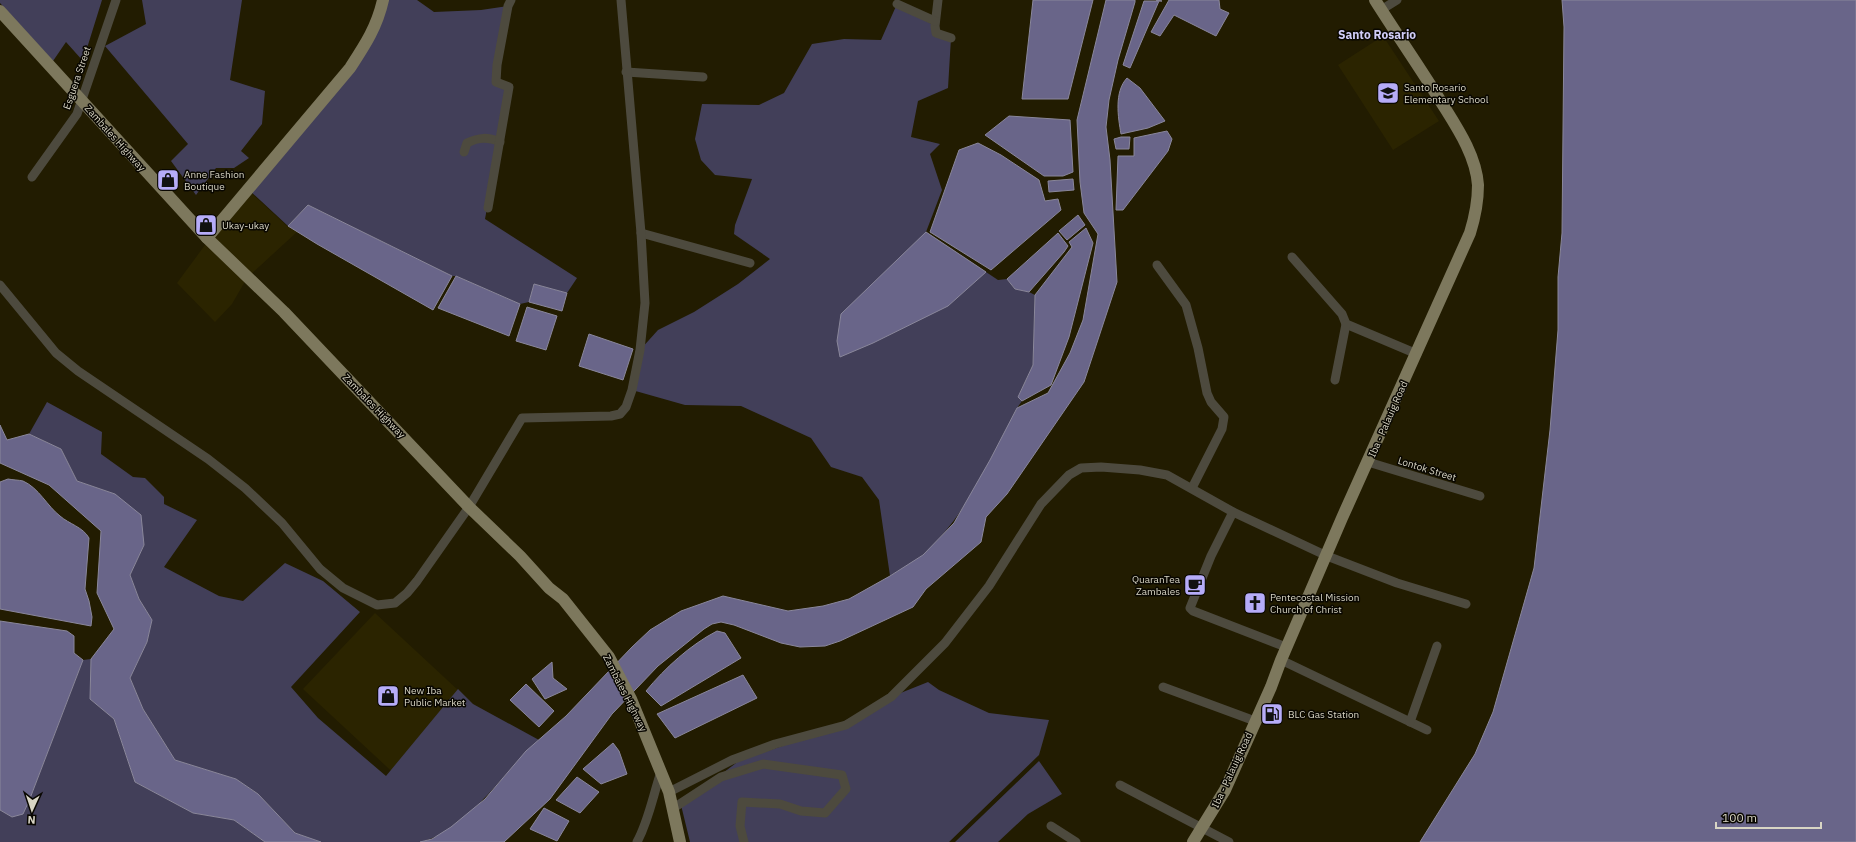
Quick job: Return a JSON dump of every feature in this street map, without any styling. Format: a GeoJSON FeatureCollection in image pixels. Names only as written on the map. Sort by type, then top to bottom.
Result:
{"type":"FeatureCollection","features":[{"type":"Feature","properties":{"kind":"main road"},"geometry":{"type":"LineString","coordinates":[[207,238],[350,68],[366,44],[379,19],[383,0]]}},
{"type":"Feature","properties":{"kind":"main road","name":"Iba - Palauig Road"},"geometry":{"type":"LineString","coordinates":[[1194,842],[1225,790],[1271,687],[1286,647],[1327,556],[1342,518],[1417,354],[1470,233],[1477,210],[1478,185],[1474,165],[1460,134],[1426,78],[1378,5]]}},
{"type":"Feature","properties":{"kind":"main road","name":"Zambales Highway"},"geometry":{"type":"LineString","coordinates":[[0,11],[207,238],[289,317],[469,507],[520,556],[549,588],[563,599],[611,661],[631,699],[669,792],[680,842]]}},
{"type":"Feature","properties":{"kind":"street","name":"Esguera Street"},"geometry":{"type":"LineString","coordinates":[[32,177],[77,114],[116,0]]}},
{"type":"Feature","properties":{"kind":"street"},"geometry":{"type":"LineString","coordinates":[[488,208],[509,87],[496,82],[508,6],[511,0]]}},
{"type":"Feature","properties":{"kind":"street"},"geometry":{"type":"LineString","coordinates":[[0,285],[56,353],[78,371],[208,459],[239,483],[282,523],[320,569],[344,588],[377,605],[395,603],[407,593],[469,507],[522,418],[611,416],[620,414],[626,406],[632,390],[640,350],[645,303],[641,233],[621,0]]}},
{"type":"Feature","properties":{"kind":"street"},"geometry":{"type":"LineString","coordinates":[[938,0],[935,21],[936,33],[950,38]]}},
{"type":"Feature","properties":{"kind":"street"},"geometry":{"type":"LineString","coordinates":[[1378,5],[1397,0]]}},
{"type":"Feature","properties":{"kind":"street"},"geometry":{"type":"LineString","coordinates":[[897,4],[935,21]]}},
{"type":"Feature","properties":{"kind":"street"},"geometry":{"type":"LineString","coordinates":[[626,72],[703,77]]}},
{"type":"Feature","properties":{"kind":"street"},"geometry":{"type":"LineString","coordinates":[[464,152],[467,143],[476,138],[490,138],[500,142]]}},
{"type":"Feature","properties":{"kind":"street"},"geometry":{"type":"LineString","coordinates":[[641,233],[750,263]]}},
{"type":"Feature","properties":{"kind":"street"},"geometry":{"type":"LineString","coordinates":[[1292,257],[1342,314],[1346,324],[1335,380]]}},
{"type":"Feature","properties":{"kind":"street"},"geometry":{"type":"LineString","coordinates":[[1157,265],[1186,305],[1198,348],[1207,393],[1211,402],[1224,417],[1222,429],[1192,488]]}},
{"type":"Feature","properties":{"kind":"street"},"geometry":{"type":"LineString","coordinates":[[1346,324],[1417,354]]}},
{"type":"Feature","properties":{"kind":"street","name":"Lontok Street"},"geometry":{"type":"LineString","coordinates":[[1368,462],[1480,496]]}},
{"type":"Feature","properties":{"kind":"street"},"geometry":{"type":"LineString","coordinates":[[669,792],[732,760],[775,744],[846,725],[891,697],[945,643],[989,586],[1041,504],[1069,475],[1081,468],[1101,467],[1140,470],[1167,475],[1233,512],[1327,556],[1397,582],[1466,604]]}},
{"type":"Feature","properties":{"kind":"street"},"geometry":{"type":"LineString","coordinates":[[1233,512],[1211,556],[1190,608],[1193,611],[1286,647]]}},
{"type":"Feature","properties":{"kind":"street"},"geometry":{"type":"LineString","coordinates":[[1410,722],[1437,646]]}},
{"type":"Feature","properties":{"kind":"street"},"geometry":{"type":"LineString","coordinates":[[1281,660],[1427,730]]}},
{"type":"Feature","properties":{"kind":"street"},"geometry":{"type":"LineString","coordinates":[[1163,687],[1255,721]]}},
{"type":"Feature","properties":{"kind":"street"},"geometry":{"type":"LineString","coordinates":[[672,809],[721,777],[763,764],[842,775],[846,789],[825,813],[800,811],[780,804],[742,802],[740,826],[744,842]]}},
{"type":"Feature","properties":{"kind":"street"},"geometry":{"type":"LineString","coordinates":[[637,842],[650,811],[654,792],[661,772]]}},
{"type":"Feature","properties":{"kind":"street"},"geometry":{"type":"LineString","coordinates":[[1120,785],[1203,827],[1229,842]]}},
{"type":"Feature","properties":{"kind":"street"},"geometry":{"type":"LineString","coordinates":[[1051,826],[1076,842]]}},
{"type":"Feature","properties":{"kind":"shaded area"},"geometry":{"type":"Polygon","coordinates":[[[0,0],[102,0],[83,61],[66,42],[53,61],[0,3],[0,0]]]}},
{"type":"Feature","properties":{"kind":"shaded area"},"geometry":{"type":"Polygon","coordinates":[[[142,0],[242,0],[230,80],[265,91],[262,124],[241,151],[249,158],[234,168],[216,168],[196,195],[171,161],[188,144],[105,46],[146,24],[142,0]]]}},
{"type":"Feature","properties":{"kind":"shaded area"},"geometry":{"type":"Polygon","coordinates":[[[383,0],[417,0],[434,12],[481,10],[508,6],[496,82],[509,87],[485,219],[577,278],[567,293],[534,284],[529,302],[520,304],[456,276],[452,276],[308,205],[288,226],[248,189],[350,68],[383,0]]]}},
{"type":"Feature","properties":{"kind":"shaded area"},"geometry":{"type":"Polygon","coordinates":[[[1033,0],[1093,0],[1068,99],[1022,99],[1033,0]]]}},
{"type":"Feature","properties":{"kind":"shaded area"},"geometry":{"type":"Polygon","coordinates":[[[1106,0],[1135,0],[1118,60],[1109,100],[1106,127],[1110,160],[1117,282],[1084,382],[1007,494],[986,517],[981,542],[926,589],[913,607],[840,641],[825,646],[800,647],[781,643],[734,625],[721,622],[712,624],[658,666],[612,714],[550,799],[504,842],[420,842],[432,839],[451,827],[485,799],[526,751],[566,716],[632,647],[650,630],[681,611],[723,596],[788,611],[823,606],[849,599],[923,555],[954,523],[990,460],[1017,408],[1048,393],[1070,353],[1083,320],[1098,234],[1084,213],[1080,182],[1077,120],[1106,0]]]}},
{"type":"Feature","properties":{"kind":"shaded area"},"geometry":{"type":"Polygon","coordinates":[[[1156,0],[1162,1],[1159,1],[1130,68],[1123,65],[1144,1],[1158,1],[1156,0]]]}},
{"type":"Feature","properties":{"kind":"shaded area"},"geometry":{"type":"Polygon","coordinates":[[[1169,0],[1219,0],[1220,9],[1229,13],[1216,36],[1174,15],[1160,36],[1151,32],[1169,0]]]}},
{"type":"Feature","properties":{"kind":"shaded area"},"geometry":{"type":"Polygon","coordinates":[[[1562,0],[1856,0],[1856,842],[1420,842],[1475,754],[1493,712],[1534,568],[1550,430],[1558,330],[1558,277],[1562,233],[1564,27],[1562,0]]]}},
{"type":"Feature","properties":{"kind":"shaded area"},"geometry":{"type":"Polygon","coordinates":[[[897,4],[935,26],[951,38],[948,88],[918,101],[911,137],[940,144],[930,154],[942,190],[926,232],[998,280],[1007,279],[1015,289],[1035,295],[1033,365],[1018,397],[1022,401],[1017,408],[999,446],[964,506],[937,541],[919,558],[890,576],[879,500],[862,477],[831,467],[811,438],[741,406],[685,405],[632,390],[640,350],[658,330],[694,312],[738,284],[770,259],[734,234],[735,225],[752,179],[715,175],[701,160],[695,139],[702,104],[759,105],[784,93],[812,44],[844,39],[881,40],[897,4]]]}},
{"type":"Feature","properties":{"kind":"shaded area","name":"Santo Rosario Elementary School"},"geometry":{"type":"Polygon","coordinates":[[[1383,36],[1439,121],[1393,150],[1338,65],[1383,36]]]}},
{"type":"Feature","properties":{"kind":"shaded area"},"geometry":{"type":"Polygon","coordinates":[[[1127,78],[1140,88],[1165,121],[1148,128],[1121,134],[1118,105],[1120,90],[1127,78]]]}},
{"type":"Feature","properties":{"kind":"shaded area"},"geometry":{"type":"Polygon","coordinates":[[[1009,116],[1070,120],[1073,172],[1063,176],[1044,176],[985,135],[1009,116]]]}},
{"type":"Feature","properties":{"kind":"shaded area"},"geometry":{"type":"Polygon","coordinates":[[[1167,131],[1172,139],[1168,151],[1123,210],[1116,210],[1118,156],[1134,156],[1134,138],[1167,131]]]}},
{"type":"Feature","properties":{"kind":"shaded area"},"geometry":{"type":"Polygon","coordinates":[[[1130,137],[1129,149],[1116,149],[1114,139],[1130,137]]]}},
{"type":"Feature","properties":{"kind":"shaded area"},"geometry":{"type":"Polygon","coordinates":[[[978,143],[1001,155],[1039,180],[1045,201],[1058,199],[1061,210],[991,270],[930,232],[959,150],[978,143]]]}},
{"type":"Feature","properties":{"kind":"shaded area"},"geometry":{"type":"Polygon","coordinates":[[[1073,179],[1074,190],[1049,192],[1048,181],[1073,179]]]}},
{"type":"Feature","properties":{"kind":"shaded area"},"geometry":{"type":"Polygon","coordinates":[[[248,190],[287,226],[297,232],[249,276],[209,237],[248,190]]]}},
{"type":"Feature","properties":{"kind":"shaded area"},"geometry":{"type":"Polygon","coordinates":[[[308,205],[452,276],[433,310],[288,226],[308,205]]]}},
{"type":"Feature","properties":{"kind":"shaded area"},"geometry":{"type":"Polygon","coordinates":[[[1078,215],[1085,225],[1067,240],[1059,231],[1078,215]]]}},
{"type":"Feature","properties":{"kind":"shaded area"},"geometry":{"type":"Polygon","coordinates":[[[1086,228],[1093,243],[1069,337],[1051,385],[1022,401],[1018,397],[1033,365],[1035,295],[1072,247],[1069,242],[1086,228]]]}},
{"type":"Feature","properties":{"kind":"shaded area"},"geometry":{"type":"Polygon","coordinates":[[[926,232],[986,272],[948,306],[873,343],[840,357],[837,341],[841,314],[926,232]]]}},
{"type":"Feature","properties":{"kind":"shaded area"},"geometry":{"type":"Polygon","coordinates":[[[1058,233],[1068,246],[1064,252],[1029,292],[1015,289],[1007,279],[1058,233]]]}},
{"type":"Feature","properties":{"kind":"shaded area"},"geometry":{"type":"Polygon","coordinates":[[[208,241],[247,278],[232,304],[215,322],[177,283],[208,241]]]}},
{"type":"Feature","properties":{"kind":"shaded area"},"geometry":{"type":"Polygon","coordinates":[[[456,276],[520,304],[509,336],[438,308],[456,276]]]}},
{"type":"Feature","properties":{"kind":"shaded area"},"geometry":{"type":"Polygon","coordinates":[[[534,284],[567,293],[562,311],[529,302],[534,284]]]}},
{"type":"Feature","properties":{"kind":"shaded area"},"geometry":{"type":"Polygon","coordinates":[[[527,307],[557,316],[546,350],[516,341],[527,307]]]}},
{"type":"Feature","properties":{"kind":"shaded area"},"geometry":{"type":"Polygon","coordinates":[[[589,334],[633,349],[623,380],[579,366],[589,334]]]}},
{"type":"Feature","properties":{"kind":"shaded area"},"geometry":{"type":"Polygon","coordinates":[[[47,402],[102,432],[101,454],[133,477],[145,478],[164,497],[164,504],[197,520],[164,567],[219,596],[243,601],[285,563],[323,581],[360,612],[291,687],[318,718],[386,776],[458,689],[473,704],[539,740],[469,814],[437,836],[420,842],[321,842],[295,833],[258,794],[236,779],[175,760],[143,709],[130,678],[147,642],[152,620],[139,599],[130,575],[144,545],[115,494],[77,481],[61,449],[29,434],[47,402]]]}},
{"type":"Feature","properties":{"kind":"shaded area"},"geometry":{"type":"Polygon","coordinates":[[[0,425],[7,440],[29,434],[61,449],[77,481],[115,494],[141,515],[144,545],[130,575],[139,599],[152,620],[147,642],[130,678],[143,709],[175,760],[236,779],[258,794],[295,833],[321,842],[265,842],[234,820],[193,813],[135,782],[114,719],[90,699],[91,659],[114,629],[97,593],[101,531],[49,485],[0,463],[0,425]]]}},
{"type":"Feature","properties":{"kind":"shaded area"},"geometry":{"type":"Polygon","coordinates":[[[8,479],[23,481],[29,484],[55,512],[80,528],[89,538],[85,589],[92,617],[91,626],[0,609],[0,482],[8,479]]]}},
{"type":"Feature","properties":{"kind":"shaded area","name":"New Iba Public Market"},"geometry":{"type":"Polygon","coordinates":[[[375,613],[473,704],[401,780],[303,689],[375,613]]]}},
{"type":"Feature","properties":{"kind":"shaded area"},"geometry":{"type":"Polygon","coordinates":[[[0,621],[67,631],[74,636],[74,653],[83,660],[29,801],[23,814],[12,817],[0,810],[0,621]]]}},
{"type":"Feature","properties":{"kind":"shaded area"},"geometry":{"type":"Polygon","coordinates":[[[717,631],[725,633],[741,658],[661,706],[646,691],[678,658],[697,643],[717,631]]]}},
{"type":"Feature","properties":{"kind":"shaded area"},"geometry":{"type":"Polygon","coordinates":[[[91,659],[90,699],[114,719],[135,782],[193,813],[234,820],[265,842],[0,842],[0,810],[12,817],[29,801],[83,660],[91,659]]]}},
{"type":"Feature","properties":{"kind":"shaded area"},"geometry":{"type":"Polygon","coordinates":[[[552,662],[553,678],[567,689],[545,699],[532,679],[552,662]]]}},
{"type":"Feature","properties":{"kind":"shaded area"},"geometry":{"type":"Polygon","coordinates":[[[743,675],[757,698],[675,738],[657,714],[743,675]]]}},
{"type":"Feature","properties":{"kind":"shaded area"},"geometry":{"type":"Polygon","coordinates":[[[928,682],[939,690],[989,713],[1049,720],[1039,755],[949,842],[690,842],[681,805],[740,760],[821,733],[893,696],[928,682]]]}},
{"type":"Feature","properties":{"kind":"shaded area"},"geometry":{"type":"Polygon","coordinates":[[[526,684],[554,711],[539,727],[510,700],[526,684]]]}},
{"type":"Feature","properties":{"kind":"shaded area"},"geometry":{"type":"Polygon","coordinates":[[[613,743],[619,751],[627,774],[601,784],[583,769],[613,743]]]}},
{"type":"Feature","properties":{"kind":"shaded area"},"geometry":{"type":"Polygon","coordinates":[[[1039,761],[1062,794],[1028,814],[998,842],[955,842],[1039,761]]]}},
{"type":"Feature","properties":{"kind":"shaded area"},"geometry":{"type":"Polygon","coordinates":[[[577,777],[599,792],[580,813],[556,800],[577,777]]]}},
{"type":"Feature","properties":{"kind":"shaded area"},"geometry":{"type":"Polygon","coordinates":[[[544,808],[569,821],[557,841],[530,829],[544,808]]]}},
{"type":"Feature","properties":{"kind":"place","name":"Santo Rosario Elementary School"},"geometry":{"type":"Point","coordinates":[1388,93]}},
{"type":"Feature","properties":{"kind":"place","name":"Anne Fashion Boutique"},"geometry":{"type":"Point","coordinates":[168,180]}},
{"type":"Feature","properties":{"kind":"place","name":"Ukay-ukay"},"geometry":{"type":"Point","coordinates":[206,225]}},
{"type":"Feature","properties":{"kind":"place","name":"QuaranTea Zambales"},"geometry":{"type":"Point","coordinates":[1195,585]}},
{"type":"Feature","properties":{"kind":"place","name":"Pentecostal Mission Church of Christ"},"geometry":{"type":"Point","coordinates":[1255,603]}},
{"type":"Feature","properties":{"kind":"place","name":"New Iba Public Market"},"geometry":{"type":"Point","coordinates":[388,696]}},
{"type":"Feature","properties":{"kind":"place","name":"BLC Gas Station"},"geometry":{"type":"Point","coordinates":[1272,714]}},
{"type":"Feature","properties":{"kind":"district","name":"Santo Rosario"},"geometry":{"type":"Point","coordinates":[1377,34]}}]}
